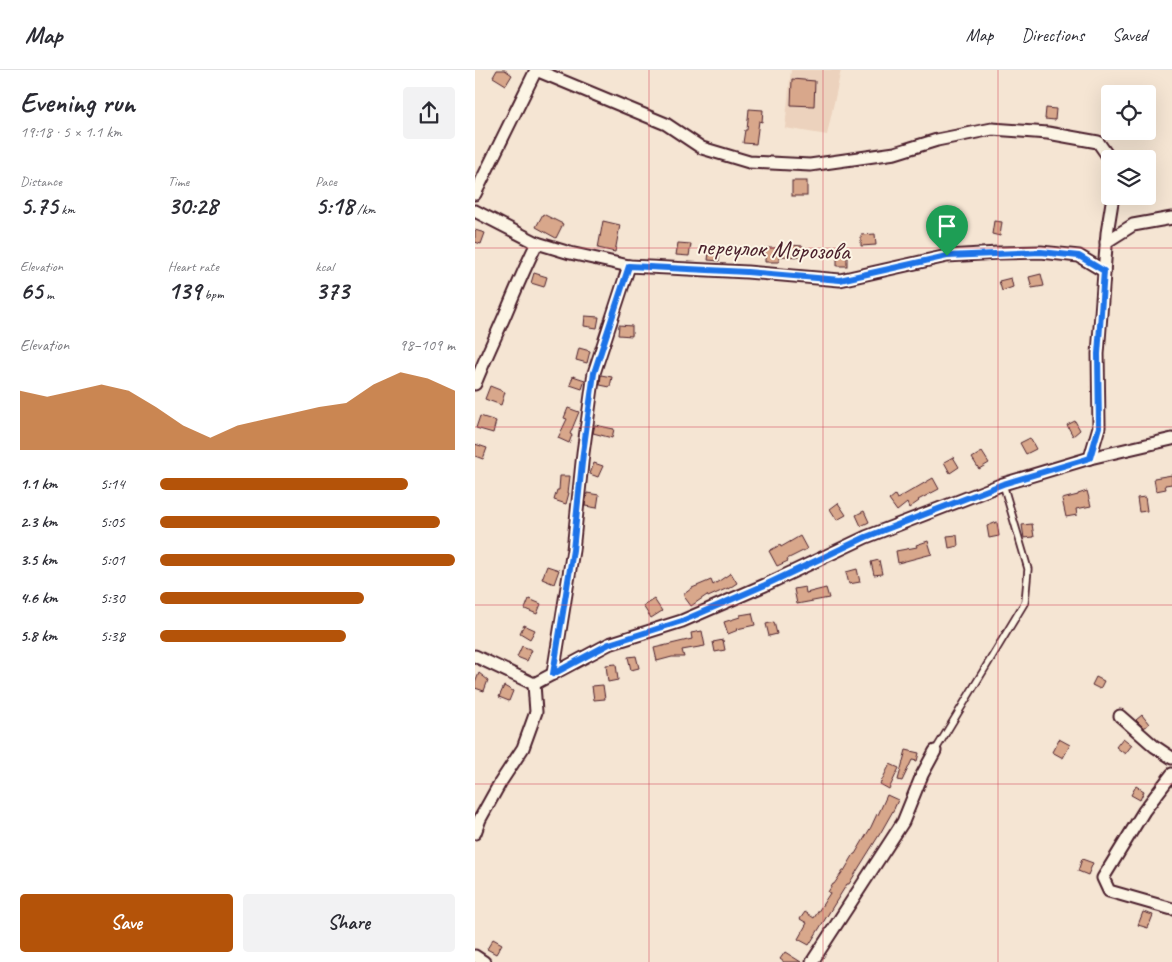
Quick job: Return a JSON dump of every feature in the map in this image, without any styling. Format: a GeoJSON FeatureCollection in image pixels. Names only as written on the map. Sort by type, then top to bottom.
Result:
{"type":"FeatureCollection","features":[{"type":"Feature","properties":{"kind":"street"},"geometry":{"type":"LineString","coordinates":[[475,194],[536,70],[666,124],[702,148],[749,162],[810,165],[895,153],[937,140],[992,130],[1048,133],[1098,142],[1104,150]]}},
{"type":"Feature","properties":{"kind":"street"},"geometry":{"type":"LineString","coordinates":[[1090,458],[1099,427],[1098,354],[1104,271],[1112,205]]}},
{"type":"Feature","properties":{"kind":"street","name":"переулок Морозова"},"geometry":{"type":"LineString","coordinates":[[475,211],[537,244],[629,266],[747,272],[840,280],[947,256],[1041,252],[1079,256],[1104,271]]}},
{"type":"Feature","properties":{"kind":"street"},"geometry":{"type":"LineString","coordinates":[[1107,242],[1133,225],[1172,218]]}},
{"type":"Feature","properties":{"kind":"street"},"geometry":{"type":"LineString","coordinates":[[475,384],[486,355],[537,244]]}},
{"type":"Feature","properties":{"kind":"street"},"geometry":{"type":"LineString","coordinates":[[553,674],[573,550],[594,373],[629,266]]}},
{"type":"Feature","properties":{"kind":"street"},"geometry":{"type":"LineString","coordinates":[[534,684],[609,644],[682,621],[765,585],[866,537],[1003,484],[1090,458],[1172,439]]}},
{"type":"Feature","properties":{"kind":"street"},"geometry":{"type":"LineString","coordinates":[[475,656],[534,684]]}},
{"type":"Feature","properties":{"kind":"street"},"geometry":{"type":"LineString","coordinates":[[475,833],[500,783],[523,748],[536,712],[534,684]]}},
{"type":"Feature","properties":{"kind":"street"},"geometry":{"type":"LineString","coordinates":[[1120,716],[1154,746],[1172,758]]}},
{"type":"Feature","properties":{"kind":"street"},"geometry":{"type":"LineString","coordinates":[[812,962],[903,822],[922,775],[935,751]]}},
{"type":"Feature","properties":{"kind":"street"},"geometry":{"type":"LineString","coordinates":[[1172,774],[1144,811],[1103,878],[1109,891],[1172,909]]}},
{"type":"Feature","properties":{"kind":"street"},"geometry":{"type":"LineString","coordinates":[[475,956],[484,962]]}},
{"type":"Feature","properties":{"kind":"lane"},"geometry":{"type":"LineString","coordinates":[[935,751],[1025,602],[1028,569],[1003,484]]}},
{"type":"Feature","properties":{"kind":"shaded area"},"geometry":{"type":"Polygon","coordinates":[[[791,70],[841,70],[827,135],[785,128],[791,70]]]}},
{"type":"Feature","properties":{"kind":"building"},"geometry":{"type":"Polygon","coordinates":[[[497,70],[505,70],[512,75],[506,85],[493,77],[497,70]]]}},
{"type":"Feature","properties":{"kind":"building"},"geometry":{"type":"Polygon","coordinates":[[[792,79],[815,81],[814,106],[791,105],[792,79]]]}},
{"type":"Feature","properties":{"kind":"building"},"geometry":{"type":"Polygon","coordinates":[[[1046,108],[1056,109],[1055,120],[1045,119],[1046,108]]]}},
{"type":"Feature","properties":{"kind":"building"},"geometry":{"type":"Polygon","coordinates":[[[749,109],[763,110],[762,122],[759,121],[756,144],[743,143],[745,130],[747,130],[749,109]]]}},
{"type":"Feature","properties":{"kind":"building"},"geometry":{"type":"Polygon","coordinates":[[[792,181],[807,181],[807,196],[792,196],[792,181]]]}},
{"type":"Feature","properties":{"kind":"building"},"geometry":{"type":"Polygon","coordinates":[[[543,214],[563,224],[556,238],[536,227],[543,214]]]}},
{"type":"Feature","properties":{"kind":"building"},"geometry":{"type":"Polygon","coordinates":[[[603,221],[620,225],[615,252],[598,248],[603,221]]]}},
{"type":"Feature","properties":{"kind":"building"},"geometry":{"type":"Polygon","coordinates":[[[994,221],[1002,222],[1000,236],[992,234],[994,221]]]}},
{"type":"Feature","properties":{"kind":"building"},"geometry":{"type":"Polygon","coordinates":[[[475,230],[485,233],[481,244],[475,242],[475,230]]]}},
{"type":"Feature","properties":{"kind":"building"},"geometry":{"type":"Polygon","coordinates":[[[875,234],[876,245],[861,246],[861,235],[875,234]]]}},
{"type":"Feature","properties":{"kind":"building"},"geometry":{"type":"Polygon","coordinates":[[[678,243],[691,244],[689,256],[676,255],[678,243]]]}},
{"type":"Feature","properties":{"kind":"building"},"geometry":{"type":"Polygon","coordinates":[[[790,245],[803,246],[803,257],[779,256],[779,262],[765,262],[765,248],[790,248],[790,245]]]}},
{"type":"Feature","properties":{"kind":"building"},"geometry":{"type":"Polygon","coordinates":[[[710,246],[721,247],[719,261],[708,260],[710,246]]]}},
{"type":"Feature","properties":{"kind":"building"},"geometry":{"type":"Polygon","coordinates":[[[837,253],[847,253],[847,266],[837,266],[837,253]]]}},
{"type":"Feature","properties":{"kind":"building"},"geometry":{"type":"Polygon","coordinates":[[[534,273],[547,277],[544,287],[531,283],[534,273]]]}},
{"type":"Feature","properties":{"kind":"building"},"geometry":{"type":"Polygon","coordinates":[[[1041,274],[1044,286],[1032,288],[1029,277],[1041,274]]]}},
{"type":"Feature","properties":{"kind":"building"},"geometry":{"type":"Polygon","coordinates":[[[1011,278],[1013,287],[1002,291],[999,281],[1011,278]]]}},
{"type":"Feature","properties":{"kind":"building"},"geometry":{"type":"Polygon","coordinates":[[[585,316],[599,317],[597,328],[584,326],[585,316]]]}},
{"type":"Feature","properties":{"kind":"building"},"geometry":{"type":"Polygon","coordinates":[[[619,325],[632,326],[632,336],[618,335],[619,325]]]}},
{"type":"Feature","properties":{"kind":"building"},"geometry":{"type":"Polygon","coordinates":[[[579,348],[590,351],[587,363],[576,360],[579,348]]]}},
{"type":"Feature","properties":{"kind":"building"},"geometry":{"type":"Polygon","coordinates":[[[601,375],[612,377],[610,387],[600,385],[601,375]]]}},
{"type":"Feature","properties":{"kind":"building"},"geometry":{"type":"Polygon","coordinates":[[[573,376],[585,380],[582,389],[570,385],[573,376]]]}},
{"type":"Feature","properties":{"kind":"building"},"geometry":{"type":"Polygon","coordinates":[[[490,386],[505,392],[501,405],[485,399],[490,386]]]}},
{"type":"Feature","properties":{"kind":"building"},"geometry":{"type":"Polygon","coordinates":[[[568,408],[579,412],[570,434],[572,435],[569,443],[558,438],[567,419],[564,418],[568,408]]]}},
{"type":"Feature","properties":{"kind":"building"},"geometry":{"type":"Polygon","coordinates":[[[480,416],[496,421],[493,433],[476,428],[480,416]]]}},
{"type":"Feature","properties":{"kind":"building"},"geometry":{"type":"Polygon","coordinates":[[[1075,421],[1080,430],[1073,436],[1067,425],[1075,421]]]}},
{"type":"Feature","properties":{"kind":"building"},"geometry":{"type":"Polygon","coordinates":[[[595,425],[614,429],[612,438],[593,433],[595,425]]]}},
{"type":"Feature","properties":{"kind":"building"},"geometry":{"type":"Polygon","coordinates":[[[1030,438],[1036,449],[1026,454],[1020,443],[1030,438]]]}},
{"type":"Feature","properties":{"kind":"building"},"geometry":{"type":"Polygon","coordinates":[[[475,444],[487,448],[483,459],[475,456],[475,444]]]}},
{"type":"Feature","properties":{"kind":"building"},"geometry":{"type":"Polygon","coordinates":[[[982,452],[989,463],[979,469],[972,458],[982,452]]]}},
{"type":"Feature","properties":{"kind":"building"},"geometry":{"type":"Polygon","coordinates":[[[953,457],[959,467],[950,473],[944,462],[953,457]]]}},
{"type":"Feature","properties":{"kind":"building"},"geometry":{"type":"Polygon","coordinates":[[[594,463],[603,466],[598,477],[590,474],[594,463]]]}},
{"type":"Feature","properties":{"kind":"building"},"geometry":{"type":"Polygon","coordinates":[[[1172,475],[1172,484],[1165,485],[1166,489],[1156,491],[1154,478],[1172,475]]]}},
{"type":"Feature","properties":{"kind":"building"},"geometry":{"type":"Polygon","coordinates":[[[560,476],[570,476],[566,504],[554,500],[557,490],[559,490],[560,476]]]}},
{"type":"Feature","properties":{"kind":"building"},"geometry":{"type":"Polygon","coordinates":[[[933,478],[939,489],[918,500],[909,508],[907,503],[897,511],[889,500],[895,495],[897,499],[933,478]]]}},
{"type":"Feature","properties":{"kind":"building"},"geometry":{"type":"Polygon","coordinates":[[[1087,491],[1091,506],[1076,509],[1077,515],[1066,517],[1062,499],[1087,491]]]}},
{"type":"Feature","properties":{"kind":"building"},"geometry":{"type":"Polygon","coordinates":[[[587,493],[599,495],[597,508],[585,506],[587,493]]]}},
{"type":"Feature","properties":{"kind":"building"},"geometry":{"type":"Polygon","coordinates":[[[1145,497],[1147,511],[1139,512],[1137,498],[1145,497]]]}},
{"type":"Feature","properties":{"kind":"building"},"geometry":{"type":"Polygon","coordinates":[[[838,503],[846,515],[837,520],[830,509],[838,503]]]}},
{"type":"Feature","properties":{"kind":"building"},"geometry":{"type":"Polygon","coordinates":[[[864,511],[869,522],[861,526],[856,515],[864,511]]]}},
{"type":"Feature","properties":{"kind":"building"},"geometry":{"type":"Polygon","coordinates":[[[997,522],[999,536],[989,538],[987,526],[997,522]]]}},
{"type":"Feature","properties":{"kind":"building"},"geometry":{"type":"Polygon","coordinates":[[[1032,524],[1034,537],[1024,538],[1022,525],[1032,524]]]}},
{"type":"Feature","properties":{"kind":"building"},"geometry":{"type":"Polygon","coordinates":[[[957,535],[958,546],[949,548],[947,536],[957,535]]]}},
{"type":"Feature","properties":{"kind":"building"},"geometry":{"type":"Polygon","coordinates":[[[800,536],[807,549],[777,566],[769,551],[780,545],[781,547],[800,536]]]}},
{"type":"Feature","properties":{"kind":"building"},"geometry":{"type":"Polygon","coordinates":[[[928,541],[932,554],[898,563],[896,551],[917,547],[916,545],[928,541]]]}},
{"type":"Feature","properties":{"kind":"building"},"geometry":{"type":"Polygon","coordinates":[[[879,560],[882,574],[874,575],[871,562],[879,560]]]}},
{"type":"Feature","properties":{"kind":"building"},"geometry":{"type":"Polygon","coordinates":[[[547,566],[559,570],[554,584],[542,579],[547,566]]]}},
{"type":"Feature","properties":{"kind":"building"},"geometry":{"type":"Polygon","coordinates":[[[857,569],[860,582],[849,584],[846,572],[857,569]]]}},
{"type":"Feature","properties":{"kind":"building"},"geometry":{"type":"Polygon","coordinates":[[[731,573],[737,583],[708,597],[707,595],[691,606],[683,595],[692,588],[711,580],[713,585],[731,573]]]}},
{"type":"Feature","properties":{"kind":"building"},"geometry":{"type":"Polygon","coordinates":[[[805,587],[806,593],[826,588],[829,598],[797,604],[794,589],[805,587]]]}},
{"type":"Feature","properties":{"kind":"building"},"geometry":{"type":"Polygon","coordinates":[[[529,599],[541,604],[537,614],[525,609],[529,599]]]}},
{"type":"Feature","properties":{"kind":"building"},"geometry":{"type":"Polygon","coordinates":[[[654,599],[662,611],[651,618],[643,606],[654,599]]]}},
{"type":"Feature","properties":{"kind":"building"},"geometry":{"type":"Polygon","coordinates":[[[752,613],[755,625],[737,629],[728,634],[724,622],[740,617],[740,615],[752,613]]]}},
{"type":"Feature","properties":{"kind":"building"},"geometry":{"type":"Polygon","coordinates":[[[774,622],[777,634],[769,636],[766,624],[774,622]]]}},
{"type":"Feature","properties":{"kind":"building"},"geometry":{"type":"Polygon","coordinates":[[[524,625],[535,630],[530,639],[520,633],[524,625]]]}},
{"type":"Feature","properties":{"kind":"building"},"geometry":{"type":"Polygon","coordinates":[[[702,631],[705,646],[682,650],[684,657],[672,657],[657,661],[654,648],[692,639],[691,633],[702,631]]]}},
{"type":"Feature","properties":{"kind":"building"},"geometry":{"type":"Polygon","coordinates":[[[723,640],[725,650],[715,652],[713,642],[723,640]]]}},
{"type":"Feature","properties":{"kind":"building"},"geometry":{"type":"Polygon","coordinates":[[[522,646],[532,650],[527,661],[517,657],[522,646]]]}},
{"type":"Feature","properties":{"kind":"building"},"geometry":{"type":"Polygon","coordinates":[[[636,656],[639,668],[631,670],[628,657],[636,656]]]}},
{"type":"Feature","properties":{"kind":"building"},"geometry":{"type":"Polygon","coordinates":[[[616,664],[618,680],[608,682],[606,665],[616,664]]]}},
{"type":"Feature","properties":{"kind":"building"},"geometry":{"type":"Polygon","coordinates":[[[479,673],[488,680],[484,691],[475,688],[479,673]]]}},
{"type":"Feature","properties":{"kind":"building"},"geometry":{"type":"Polygon","coordinates":[[[1096,677],[1104,681],[1100,689],[1092,685],[1096,677]]]}},
{"type":"Feature","properties":{"kind":"building"},"geometry":{"type":"Polygon","coordinates":[[[603,685],[605,699],[594,700],[592,686],[603,685]]]}},
{"type":"Feature","properties":{"kind":"building"},"geometry":{"type":"Polygon","coordinates":[[[504,686],[513,691],[509,701],[499,697],[504,686]]]}},
{"type":"Feature","properties":{"kind":"building"},"geometry":{"type":"Polygon","coordinates":[[[1142,715],[1149,724],[1144,728],[1136,720],[1142,715]]]}},
{"type":"Feature","properties":{"kind":"building"},"geometry":{"type":"Polygon","coordinates":[[[1123,738],[1132,745],[1125,754],[1116,747],[1123,738]]]}},
{"type":"Feature","properties":{"kind":"building"},"geometry":{"type":"Polygon","coordinates":[[[1059,739],[1070,745],[1063,758],[1052,752],[1059,739]]]}},
{"type":"Feature","properties":{"kind":"building"},"geometry":{"type":"Polygon","coordinates":[[[906,750],[919,753],[917,761],[912,760],[902,781],[898,780],[906,750]]]}},
{"type":"Feature","properties":{"kind":"building"},"geometry":{"type":"Polygon","coordinates":[[[890,764],[899,768],[889,789],[880,784],[890,764]]]}},
{"type":"Feature","properties":{"kind":"building"},"geometry":{"type":"Polygon","coordinates":[[[1136,786],[1144,791],[1140,800],[1131,795],[1136,786]]]}},
{"type":"Feature","properties":{"kind":"building"},"geometry":{"type":"Polygon","coordinates":[[[887,795],[898,800],[849,884],[847,884],[809,945],[798,939],[807,923],[800,919],[805,912],[814,918],[830,893],[828,892],[833,884],[855,854],[878,815],[887,795]]]}},
{"type":"Feature","properties":{"kind":"building"},"geometry":{"type":"Polygon","coordinates":[[[1082,859],[1093,863],[1088,875],[1078,871],[1082,859]]]}},
{"type":"Feature","properties":{"kind":"building"},"geometry":{"type":"Polygon","coordinates":[[[1143,912],[1153,915],[1148,928],[1138,925],[1143,912]]]}},
{"type":"Feature","properties":{"kind":"building"},"geometry":{"type":"Polygon","coordinates":[[[493,939],[502,944],[496,954],[487,949],[493,939]]]}},
{"type":"Feature","properties":{"kind":"building"},"geometry":{"type":"Polygon","coordinates":[[[785,952],[801,962],[784,962],[780,959],[785,952]]]}},
{"type":"Feature","properties":{"kind":"route"},"geometry":{"type":"LineString","coordinates":[[1041,252],[1079,256],[1104,271],[1098,354],[1099,427],[1090,458],[1003,484],[866,537],[765,585],[682,621],[609,644],[553,674],[573,550],[594,373],[629,266],[747,272],[840,280],[947,256],[1041,252]]}}]}
